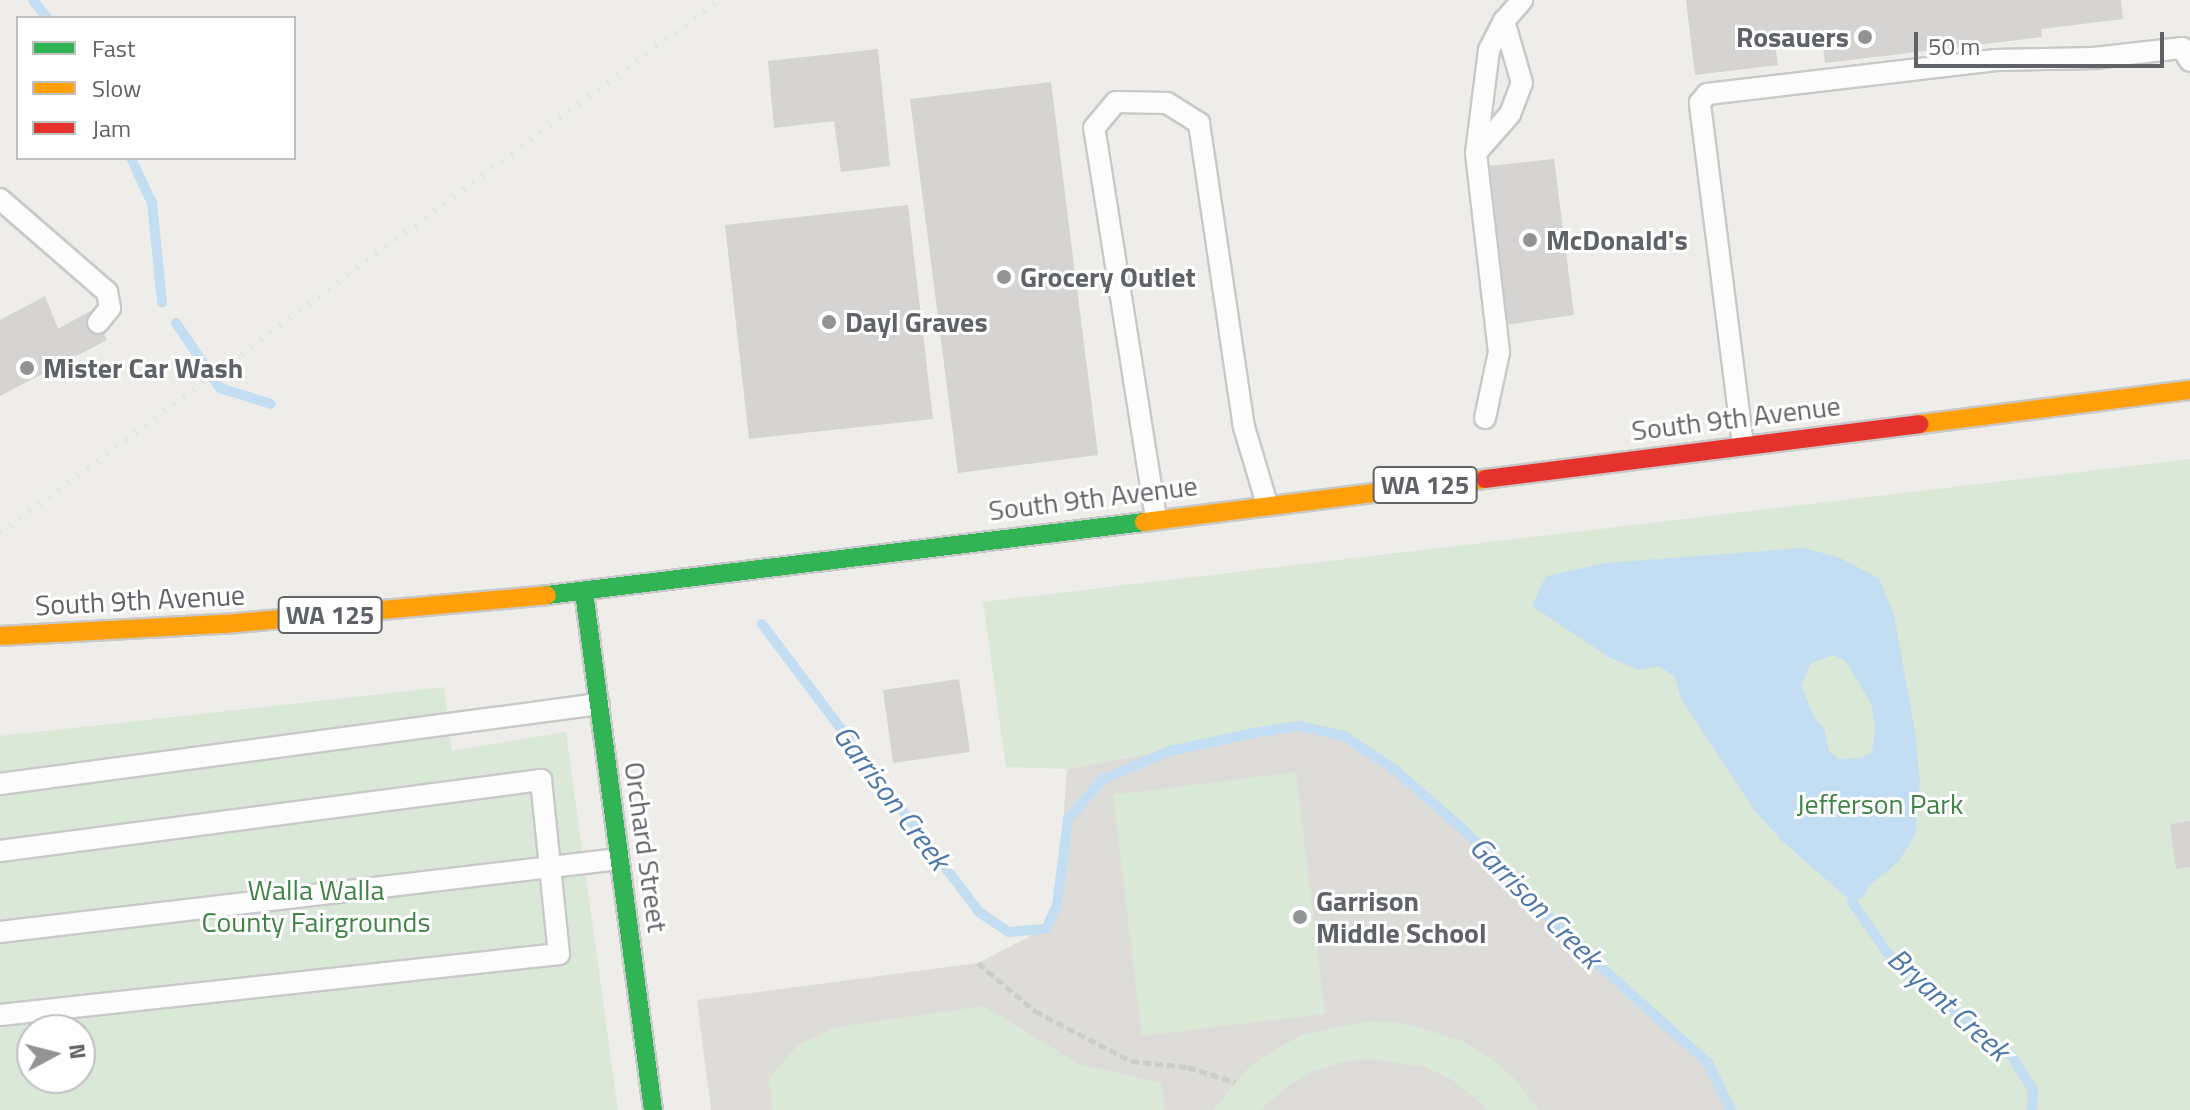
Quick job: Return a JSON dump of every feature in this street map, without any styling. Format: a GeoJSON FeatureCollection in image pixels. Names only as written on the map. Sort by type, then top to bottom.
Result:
{"type":"FeatureCollection","features":[{"type":"Feature","properties":{"kind":"main road","name":"South 9th Avenue"},"geometry":{"type":"LineString","coordinates":[[0,636],[225,624],[584,592],[2190,390]]}},
{"type":"Feature","properties":{"kind":"main road","name":"Orchard Street"},"geometry":{"type":"LineString","coordinates":[[584,592],[653,1110]]}},
{"type":"Feature","properties":{"kind":"lane"},"geometry":{"type":"LineString","coordinates":[[1485,418],[1499,352],[1476,153],[1489,50],[1504,21],[1522,0]]}},
{"type":"Feature","properties":{"kind":"lane"},"geometry":{"type":"LineString","coordinates":[[1476,153],[1510,114],[1522,83],[1504,21]]}},
{"type":"Feature","properties":{"kind":"lane"},"geometry":{"type":"LineString","coordinates":[[1743,445],[1700,103],[1707,94],[1996,60],[2094,58],[2182,48],[2190,61]]}},
{"type":"Feature","properties":{"kind":"lane"},"geometry":{"type":"LineString","coordinates":[[1156,518],[1094,128],[1116,102],[1167,103],[1199,123],[1244,427],[1267,504]]}},
{"type":"Feature","properties":{"kind":"lane"},"geometry":{"type":"LineString","coordinates":[[0,199],[107,292],[110,308],[98,323]]}},
{"type":"Feature","properties":{"kind":"lane"},"geometry":{"type":"LineString","coordinates":[[0,784],[599,704]]}},
{"type":"Feature","properties":{"kind":"lane"},"geometry":{"type":"LineString","coordinates":[[0,851],[541,780],[559,954],[0,1015]]}},
{"type":"Feature","properties":{"kind":"lane"},"geometry":{"type":"LineString","coordinates":[[0,932],[619,859]]}},
{"type":"Feature","properties":{"kind":"path"},"geometry":{"type":"LineString","coordinates":[[978,963],[1035,1011],[1131,1061],[1188,1067],[1235,1082]]}},
{"type":"Feature","properties":{"kind":"shaded area","name":"Garrison Middle School"},"geometry":{"type":"Polygon","coordinates":[[[1299,726],[1344,736],[1395,770],[1465,831],[1581,949],[1708,1063],[1731,1110],[711,1110],[697,1000],[978,963],[1046,928],[1057,905],[1067,769],[1299,726]]]}},
{"type":"Feature","properties":{"kind":"green space","name":"Jefferson Park"},"geometry":{"type":"Polygon","coordinates":[[[2190,459],[2190,1110],[1731,1110],[1708,1063],[1581,949],[1465,831],[1395,770],[1344,736],[1299,726],[1067,769],[1006,767],[983,602],[2190,459]]]}},
{"type":"Feature","properties":{"kind":"green space","name":"Walla Walla County Fairgrounds"},"geometry":{"type":"Polygon","coordinates":[[[444,687],[452,751],[566,732],[618,1110],[0,1110],[0,736],[444,687]]]}},
{"type":"Feature","properties":{"kind":"green space"},"geometry":{"type":"Polygon","coordinates":[[[1296,772],[1325,1014],[1142,1036],[1113,795],[1296,772]]]}},
{"type":"Feature","properties":{"kind":"green space"},"geometry":{"type":"Polygon","coordinates":[[[984,1006],[1079,1064],[1161,1083],[1165,1110],[772,1110],[769,1078],[798,1045],[836,1027],[984,1006]]]}},
{"type":"Feature","properties":{"kind":"green space"},"geometry":{"type":"Polygon","coordinates":[[[1367,1021],[1399,1022],[1460,1040],[1488,1056],[1513,1077],[1539,1110],[1489,1110],[1451,1079],[1425,1067],[1369,1059],[1341,1062],[1313,1072],[1289,1085],[1260,1110],[1213,1110],[1249,1067],[1276,1049],[1304,1034],[1367,1021]]]}},
{"type":"Feature","properties":{"kind":"water"},"geometry":{"type":"Polygon","coordinates":[[[1804,548],[1840,558],[1879,578],[1894,615],[1915,731],[1920,782],[1915,835],[1899,861],[1868,887],[1864,897],[1852,902],[1782,841],[1755,811],[1681,699],[1675,677],[1659,666],[1638,670],[1609,657],[1532,606],[1546,576],[1606,563],[1804,548]],[[1834,655],[1811,663],[1801,686],[1815,719],[1824,728],[1829,751],[1838,759],[1861,758],[1872,752],[1875,728],[1871,703],[1845,661],[1834,655]]]}},
{"type":"Feature","properties":{"kind":"building","name":"Rosauers"},"geometry":{"type":"Polygon","coordinates":[[[1686,0],[2121,0],[2123,19],[2041,29],[2042,37],[1825,63],[1822,38],[1775,43],[1778,65],[1695,75],[1686,0]]]}},
{"type":"Feature","properties":{"kind":"building"},"geometry":{"type":"Polygon","coordinates":[[[878,49],[890,166],[841,172],[834,121],[774,128],[768,61],[878,49]]]}},
{"type":"Feature","properties":{"kind":"building","name":"Grocery Outlet"},"geometry":{"type":"Polygon","coordinates":[[[1051,82],[1098,455],[958,473],[910,99],[1051,82]]]}},
{"type":"Feature","properties":{"kind":"building","name":"McDonald's"},"geometry":{"type":"Polygon","coordinates":[[[1554,159],[1574,315],[1505,325],[1488,166],[1554,159]]]}},
{"type":"Feature","properties":{"kind":"building","name":"Dayl Graves"},"geometry":{"type":"Polygon","coordinates":[[[908,205],[933,419],[749,439],[725,225],[908,205]]]}},
{"type":"Feature","properties":{"kind":"building","name":"Mister Car Wash"},"geometry":{"type":"Polygon","coordinates":[[[45,296],[58,329],[92,310],[107,340],[0,396],[0,320],[45,296]]]}},
{"type":"Feature","properties":{"kind":"building"},"geometry":{"type":"Polygon","coordinates":[[[959,679],[970,752],[893,763],[883,690],[959,679]]]}},
{"type":"Feature","properties":{"kind":"building"},"geometry":{"type":"Polygon","coordinates":[[[2190,821],[2190,867],[2176,869],[2170,824],[2190,821]]]}},
{"type":"Feature","properties":{"kind":"waterway","name":"Garrison Creek"},"geometry":{"type":"LineString","coordinates":[[33,0],[45,16]]}},
{"type":"Feature","properties":{"kind":"waterway","name":"Garrison Creek"},"geometry":{"type":"LineString","coordinates":[[132,160],[152,203],[162,302]]}},
{"type":"Feature","properties":{"kind":"waterway","name":"Garrison Creek"},"geometry":{"type":"LineString","coordinates":[[176,323],[220,388],[271,404]]}},
{"type":"Feature","properties":{"kind":"waterway","name":"Garrison Creek"},"geometry":{"type":"LineString","coordinates":[[762,624],[979,912],[1009,932],[1046,929],[1057,905],[1068,819],[1103,779],[1170,751],[1259,732],[1299,726],[1344,736],[1395,770],[1465,831],[1581,949],[1708,1063],[1731,1110]]}},
{"type":"Feature","properties":{"kind":"waterway","name":"Bryant Creek"},"geometry":{"type":"LineString","coordinates":[[1852,902],[1886,951],[1929,993],[2011,1055],[2033,1090],[2032,1110]]}},
{"type":"Feature","properties":{"kind":"railway"},"geometry":{"type":"LineString","coordinates":[[0,533],[719,0]]}},
{"type":"Feature","properties":{"kind":"traffic: fast"},"geometry":{"type":"LineString","coordinates":[[547,595],[1144,522]]}},
{"type":"Feature","properties":{"kind":"traffic: fast"},"geometry":{"type":"LineString","coordinates":[[584,592],[653,1110]]}},
{"type":"Feature","properties":{"kind":"traffic: slow"},"geometry":{"type":"LineString","coordinates":[[1920,424],[2190,390]]}},
{"type":"Feature","properties":{"kind":"traffic: slow"},"geometry":{"type":"LineString","coordinates":[[1144,522],[1485,479]]}},
{"type":"Feature","properties":{"kind":"traffic: slow"},"geometry":{"type":"LineString","coordinates":[[0,636],[225,624],[547,595]]}},
{"type":"Feature","properties":{"kind":"traffic: jam"},"geometry":{"type":"LineString","coordinates":[[1485,479],[1920,424]]}},
{"type":"Feature","properties":{"kind":"place","name":"Rosauers"},"geometry":{"type":"Point","coordinates":[1865,37]}},
{"type":"Feature","properties":{"kind":"place","name":"McDonald's"},"geometry":{"type":"Point","coordinates":[1530,240]}},
{"type":"Feature","properties":{"kind":"place","name":"Grocery Outlet"},"geometry":{"type":"Point","coordinates":[1004,277]}},
{"type":"Feature","properties":{"kind":"place","name":"Dayl Graves"},"geometry":{"type":"Point","coordinates":[829,322]}},
{"type":"Feature","properties":{"kind":"place","name":"Mister Car Wash"},"geometry":{"type":"Point","coordinates":[27,368]}},
{"type":"Feature","properties":{"kind":"place","name":"Garrison Middle School"},"geometry":{"type":"Point","coordinates":[1300,917]}}]}
